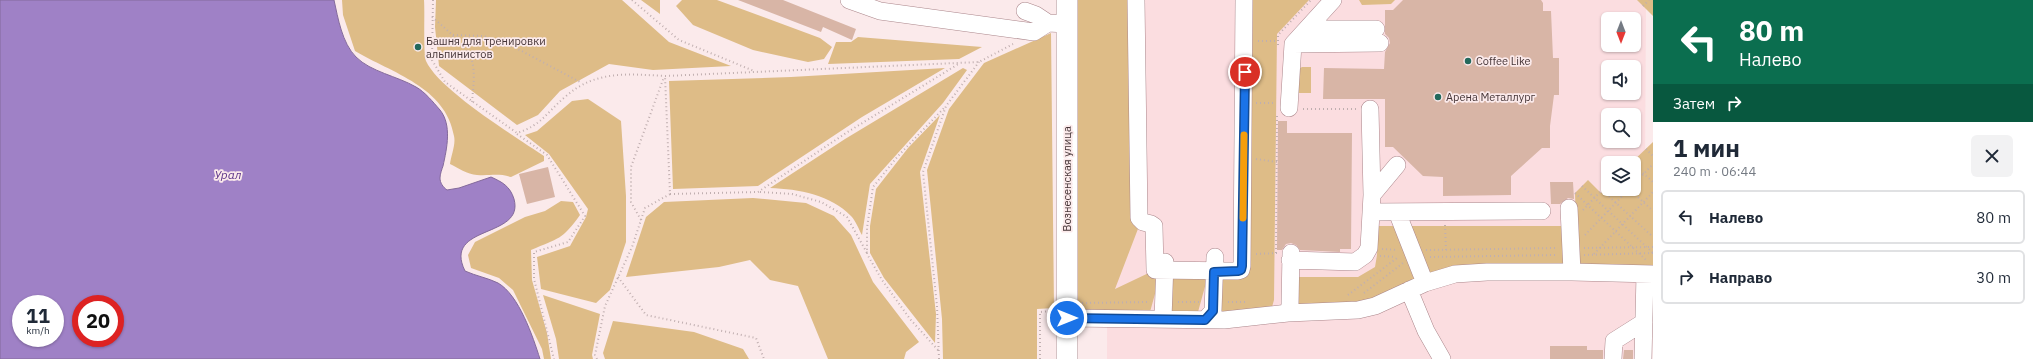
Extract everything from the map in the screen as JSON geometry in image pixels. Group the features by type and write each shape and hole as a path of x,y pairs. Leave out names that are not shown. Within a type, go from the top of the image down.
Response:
{"main road":[{"name":"Вознесенская улица","path":"1067,0 1058,24 1067,311 1067,359"}],"lane":[{"path":"849,0 1034,32 1058,24"},
{"path":"1136,0 1139,218 1143,222 1154,226 1154,269 1156,271 1165,264 1214,264 1241,270 1243,254 1243,158 1245,104 1244,0"},
{"path":"1283,44 1307,29 1333,0"},
{"path":"1025,11 1058,24"},
{"path":"1283,44 1378,36 1307,29"},
{"path":"1283,44 1289,108"},
{"path":"1288,313 1290,305 1283,257 1355,262 1367,252 1372,195 1370,109"},
{"path":"1372,195 1397,165"},
{"path":"1572,208 1572,258"},
{"path":"1371,212 1542,211"},
{"path":"1398,212 1425,283"},
{"path":"1067,311 1163,319 1224,320 1288,313 1358,310 1375,306 1425,283 1461,274 1572,258 1649,270 1644,322 1643,359"},
{"path":"1163,319 1165,264"},
{"path":"1205,320 1213,311 1214,264"},
{"path":"1409,290 1426,331 1442,359"},
{"path":"1613,359 1614,341 1644,322"}],"path":[{"path":"432,0 432,60 445,82 547,155 585,216 568,242 534,252 534,279 554,359"},
{"path":"632,0 679,40 755,72"},
{"path":"1283,44 1278,35 1311,0"},
{"path":"1643,6 1650,0"},
{"path":"432,17 453,35 471,58 474,78 472,102"},
{"path":"453,35 484,36 518,49 558,68 582,83"},
{"path":"1245,40 1283,44"},
{"path":"517,134 533,128 582,83 620,74 665,76 979,62 1013,44"},
{"path":"867,254 866,228 873,188 898,156 946,106 979,62"},
{"path":"758,192 846,133 961,63"},
{"path":"665,76 670,194"},
{"path":"641,220 631,202 631,166 665,76"},
{"path":"1243,254 1283,257 1277,162 1277,103 1245,104"},
{"path":"939,359 937,306 923,172 946,106"},
{"path":"1289,108 1370,109"},
{"path":"1646,149 1653,156"},
{"path":"1243,158 1277,162"},
{"path":"1641,177 1653,164"},
{"path":"1641,171 1653,182"},
{"path":"1582,186 1653,253"},
{"path":"1572,258 1602,218 1629,189 1653,211"},
{"path":"597,359 595,355 605,306 645,208 670,194 758,192 792,194 821,202 847,217 882,280 910,319 939,351"},
{"path":"1572,208 1588,205 1600,192"},
{"path":"1593,255 1653,192"},
{"path":"1609,196 1653,237"},
{"path":"1572,208 1588,205"},
{"path":"1588,205 1640,254 1649,270"},
{"path":"1445,212 1446,250"},
{"path":"1346,297 1397,258 1414,254 1446,250 1572,258 1600,248 1653,247"},
{"path":"1367,252 1572,258 1593,255 1653,253"},
{"path":"1367,252 1397,258"},
{"path":"618,277 646,315 756,338 764,359"},
{"path":"1067,311 1163,302 1252,302"}],"shaded area":[{"path":"342,0 424,0 425,57 434,73 462,99 479,112 544,156 544,161 511,177 502,175 473,174 463,171 450,164 454,146 454,136 449,119 440,105 429,93 415,83 355,51 343,15"},
{"path":"436,0 622,0 669,42 731,66 653,70 609,64 560,91 538,115 517,125 439,66 435,27"},
{"path":"641,0 660,0 660,14"},
{"path":"682,0 717,0 820,38 832,47 824,59 808,62 753,50 693,25 676,6"},
{"path":"1075,0 1136,0 1141,221 1115,289 1155,270 1161,272 1150,312 1076,315"},
{"path":"1108,0 1646,0 1644,359 1107,359"},
{"path":"1244,0 1309,0 1277,34 1274,300 1272,307 1217,315 1219,272 1241,270"},
{"path":"1359,0 1395,0 1391,4 1362,5"},
{"path":"1637,0 1653,0 1653,16"},
{"path":"1051,33 1054,308 1037,309 1037,359 943,359 942,319 927,170 949,109 984,63"},
{"path":"858,37 982,47 959,59 828,64 836,42 851,42"},
{"path":"1302,67 1311,67 1311,93 1298,93 1297,70"},
{"path":"945,68 862,117 758,186 673,189 669,81 791,77"},
{"path":"963,68 967,70 943,103 870,184 862,235 851,216 834,203 814,194 770,188 845,139"},
{"path":"588,99 621,121 626,196 626,242 610,290 596,303 541,289 537,257 570,246 586,217 588,209 549,154 525,135 537,131 572,101"},
{"path":"940,115 920,172 936,314 935,343 884,278 870,253 870,226 876,189 908,148"},
{"path":"1653,142 1653,273 1585,271 1577,259 1575,193 1588,180 1601,193 1601,196 1641,196 1641,156 1638,156"},
{"path":"753,198 806,203 834,216 851,235 873,282 919,342 906,352 904,359 828,359 798,286 770,280 750,260 719,267 626,277 646,217 664,202"},
{"path":"561,201 573,202 580,215 564,234 531,250 532,280 547,333 551,359 544,359 542,349 513,290 499,278 471,268 468,255 475,242 525,217 545,211"},
{"path":"1378,226 1564,226 1563,265 1462,279 1371,311 1298,313 1291,277 1358,277 1375,267"},
{"path":"1170,272 1209,272 1198,312 1170,317"},
{"path":"543,295 600,314 592,355 593,359 559,359 556,339"},
{"path":"613,321 694,332 743,349 749,359 605,359 603,353"}],"water":[{"name":"Урал","path":"0,0 334,0 344,38 347,45 356,57 369,66 409,83 419,89 426,94 444,116 448,137 440,178 444,188 447,190 459,188 491,177 502,183 510,191 514,199 514,212 508,221 473,238 464,246 461,256 465,271 498,283 506,289 519,307 524,317 540,359 0,359"}],"building":[{"path":"738,0 783,0 856,29 852,40 823,27 821,32"},
{"name":"Арена Металлург","path":"1403,0 1541,0 1543,3 1543,11 1551,11 1553,58 1559,58 1559,95 1554,95 1550,126 1550,148 1542,148 1511,176 1511,195 1443,196 1443,177 1423,176 1393,147 1385,147 1385,99 1323,99 1324,68 1384,69 1385,52 1390,43 1389,38 1385,34 1385,10 1393,10"},
{"path":"1278,121 1287,121 1287,133 1352,133 1351,249 1340,249 1340,252 1300,250 1296,245 1291,243 1286,244 1282,250 1277,250"},
{"path":"548,167 555,197 527,204 519,174"},
{"path":"1550,182 1573,182 1574,199 1568,198 1560,204 1551,204"},
{"path":"1550,346 1587,346 1587,350 1603,350 1603,359 1550,359"},
{"path":"1624,350 1633,350 1633,359 1623,359"}],"slow traffic":[{"path":"1243,218 1244,135"}],"place":[{"name":"Башня для тренировки альпинистов","path":"418,47"},
{"name":"Coffee Like","path":"1468,61"},
{"name":"Арена Металлург","path":"1438,97"}],"route":[{"path":"1067,318 1205,320 1213,311 1214,272 1238,271 1242,268 1245,72"}]}
